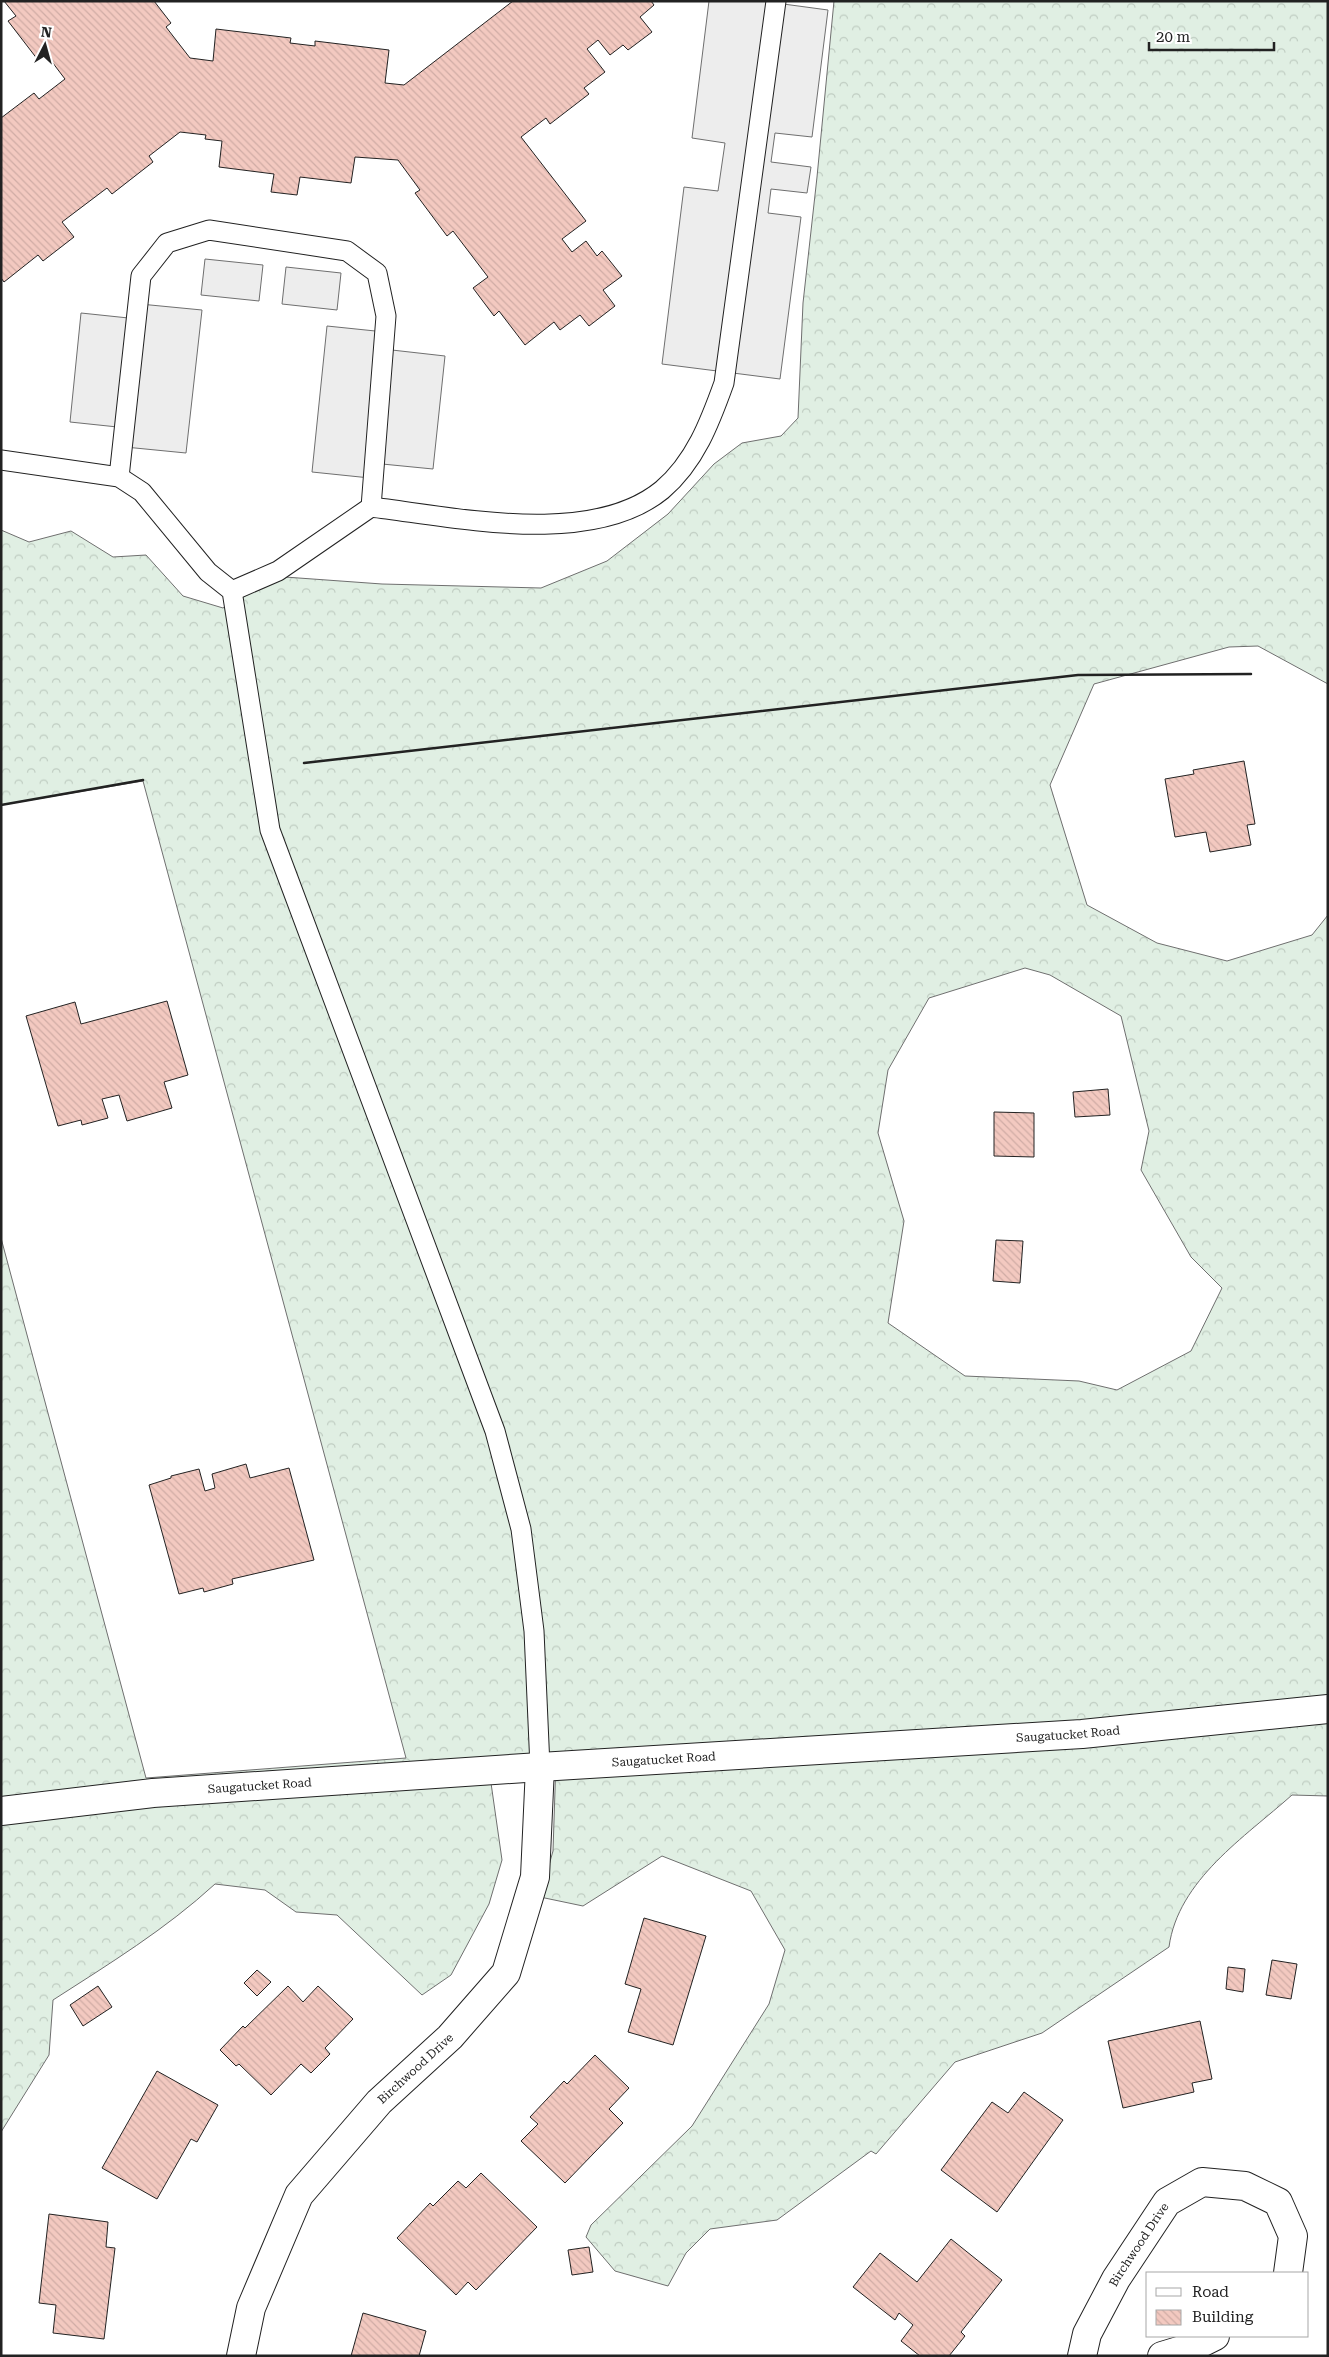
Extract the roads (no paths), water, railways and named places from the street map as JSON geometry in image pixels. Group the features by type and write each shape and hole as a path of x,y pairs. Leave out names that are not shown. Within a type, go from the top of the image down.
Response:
{"street":[{"name":"Saugatucket Road","path":"1,1812 153,1793 1082,1734 1328,1709"},
{"name":"Birchwood Drive","path":"241,2356 250,2308 299,2195 379,2102 450,2037 506,1973 534,1877 540,1767"},
{"name":"Birchwood Drive","path":"1082,2356 1087,2334 1116,2279 1143,2236 1167,2202 1202,2182 1245,2186 1278,2202 1293,2236 1288,2272"},
{"path":"1162,2356 1195,2346 1213,2337"}],"lane":[{"path":"232,591 278,571 371,507 523,525 575,523 631,510 662,489 684,465 705,434 724,383 776,1"},
{"path":"119,477 141,276 167,243 209,230 347,251 377,273 386,316 371,507"},
{"path":"1,460 119,477 142,492 208,572 232,591 270,830 495,1431 521,1529 534,1631 540,1767"}]}
